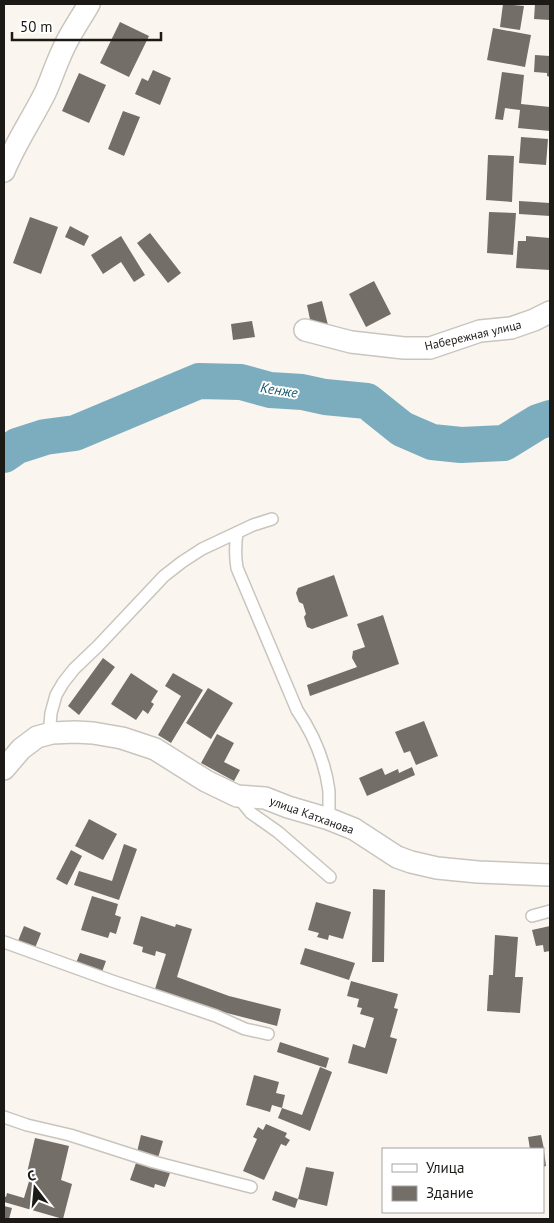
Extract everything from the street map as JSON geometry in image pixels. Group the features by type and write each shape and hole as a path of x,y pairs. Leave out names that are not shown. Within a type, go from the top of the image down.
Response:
{"street":[{"path":"4,171 51,80 66,42 90,4"},
{"name":"Набережная улица","path":"305,330 351,342 404,348 430,348 480,331 511,328 550,312"},
{"name":"улица Катханова","path":"4,769 21,749 37,737 52,733 93,733 122,738 155,749 206,780 237,796 265,798 329,819 354,829 397,857 411,862 436,868 478,872 550,875"}],"lane":[{"path":"52,733 50,724 51,713 56,695 63,683 74,669 164,576 182,562 219,540 272,519"},
{"path":"237,533 235,545 237,568 297,710 314,738 322,761 329,794 329,819"},
{"path":"237,796 251,813 278,832 330,877"},
{"path":"532,916 550,911"},
{"path":"4,942 216,1016 245,1029 268,1034"},
{"path":"4,1116 154,1162 251,1187"}],"building":[{"path":"503,4 524,6 520,30 500,27"},
{"path":"535,4 550,4 550,20 534,19"},
{"path":"120,22 149,36 129,77 100,63"},
{"path":"493,28 531,35 525,67 487,60"},
{"path":"535,55 550,56 550,77 547,76 547,73 534,72"},
{"path":"153,70 171,78 160,105 135,94 142,78 148,81"},
{"path":"502,72 524,75 521,104 550,107 550,131 518,128 520,110 505,108 503,120 495,119"},
{"path":"79,73 106,85 89,123 62,111"},
{"path":"123,111 140,117 124,156 108,149"},
{"path":"521,137 548,139 546,165 519,163"},
{"path":"488,155 514,156 512,202 486,200"},
{"path":"519,201 550,203 550,216 519,214"},
{"path":"489,212 516,213 513,255 487,253"},
{"path":"30,217 58,227 41,274 13,263"},
{"path":"70,226 89,236 84,246 65,237"},
{"path":"150,233 181,273 168,283 137,243"},
{"path":"121,236 145,275 134,282 121,262 103,274 91,255"},
{"path":"526,236 550,238 550,270 516,268 518,241 526,241"},
{"path":"374,281 391,314 366,327 349,294"},
{"path":"322,301 330,333 312,329 307,305"},
{"path":"252,321 255,337 233,340 231,324"},
{"path":"334,575 348,616 312,629 307,627 303,604 299,602 296,593 298,588"},
{"path":"383,615 399,664 310,696 307,685 357,667 352,658 353,651 365,647 357,624"},
{"path":"103,658 115,667 79,715 68,706"},
{"path":"131,673 158,691 151,702 154,704 148,714 143,710 136,720 111,704"},
{"path":"173,673 203,690 171,743 158,735 181,696 165,686"},
{"path":"208,688 233,703 211,739 186,723"},
{"path":"424,721 438,756 416,765 410,751 404,753 395,732"},
{"path":"217,734 234,743 224,762 240,770 234,781 201,763"},
{"path":"412,767 415,775 367,796 359,778 382,768 385,775 398,769 399,773"},
{"path":"89,819 117,834 103,860 75,846"},
{"path":"124,844 137,849 119,900 74,885 79,871 112,881"},
{"path":"71,850 82,856 67,885 56,879"},
{"path":"373,889 385,890 384,962 372,962"},
{"path":"92,896 118,904 115,915 121,917 116,934 110,932 108,938 81,930"},
{"path":"316,902 351,912 343,939 329,935 328,940 317,937 319,933 308,930"},
{"path":"141,916 175,927 176,924 192,929 177,977 229,996 281,1009 277,1026 223,1012 155,989 166,954 156,951 155,956 142,952 143,947 133,944"},
{"path":"24,926 41,933 35,948 18,941"},
{"path":"550,926 550,951 544,952 543,945 536,946 532,930"},
{"path":"495,935 518,937 515,977 523,977 520,1013 487,1011 489,975 493,975"},
{"path":"305,948 355,963 349,980 300,964"},
{"path":"80,953 106,961 102,972 76,963"},
{"path":"351,981 398,994 394,1008 398,1009 390,1037 397,1039 387,1074 348,1063 353,1044 365,1048 374,1018 360,1014 362,1008 357,1007 359,999 347,996"},
{"path":"280,1042 329,1058 326,1068 277,1052"},
{"path":"320,1067 332,1072 310,1131 278,1118 282,1108 302,1115"},
{"path":"254,1075 279,1082 276,1093 285,1095 282,1108 272,1105 270,1112 246,1105"},
{"path":"266,1124 287,1133 285,1137 290,1140 286,1146 281,1144 264,1180 243,1171 257,1139 253,1137 258,1127 263,1130"},
{"path":"141,1135 163,1141 158,1158 137,1152"},
{"path":"541,1135 544,1148 530,1148 528,1137"},
{"path":"35,1138 69,1146 61,1180 72,1184 63,1219 4,1202 4,1196 6,1197 7,1193 24,1198 30,1178 26,1177"},
{"path":"544,1151 546,1166 544,1167"},
{"path":"136,1163 170,1173 165,1187 155,1184 154,1188 130,1180"},
{"path":"306,1167 334,1172 327,1206 298,1199"},
{"path":"275,1191 298,1199 295,1208 272,1200"},
{"path":"4,1206 12,1208 9,1219 4,1219"}],"waterway":[{"name":"Кенже","path":"4,455 17,446 45,437 75,433 199,381 241,382 270,390 302,392 325,397 367,401 402,429 432,442 461,445 504,443 538,422 550,418"}]}
